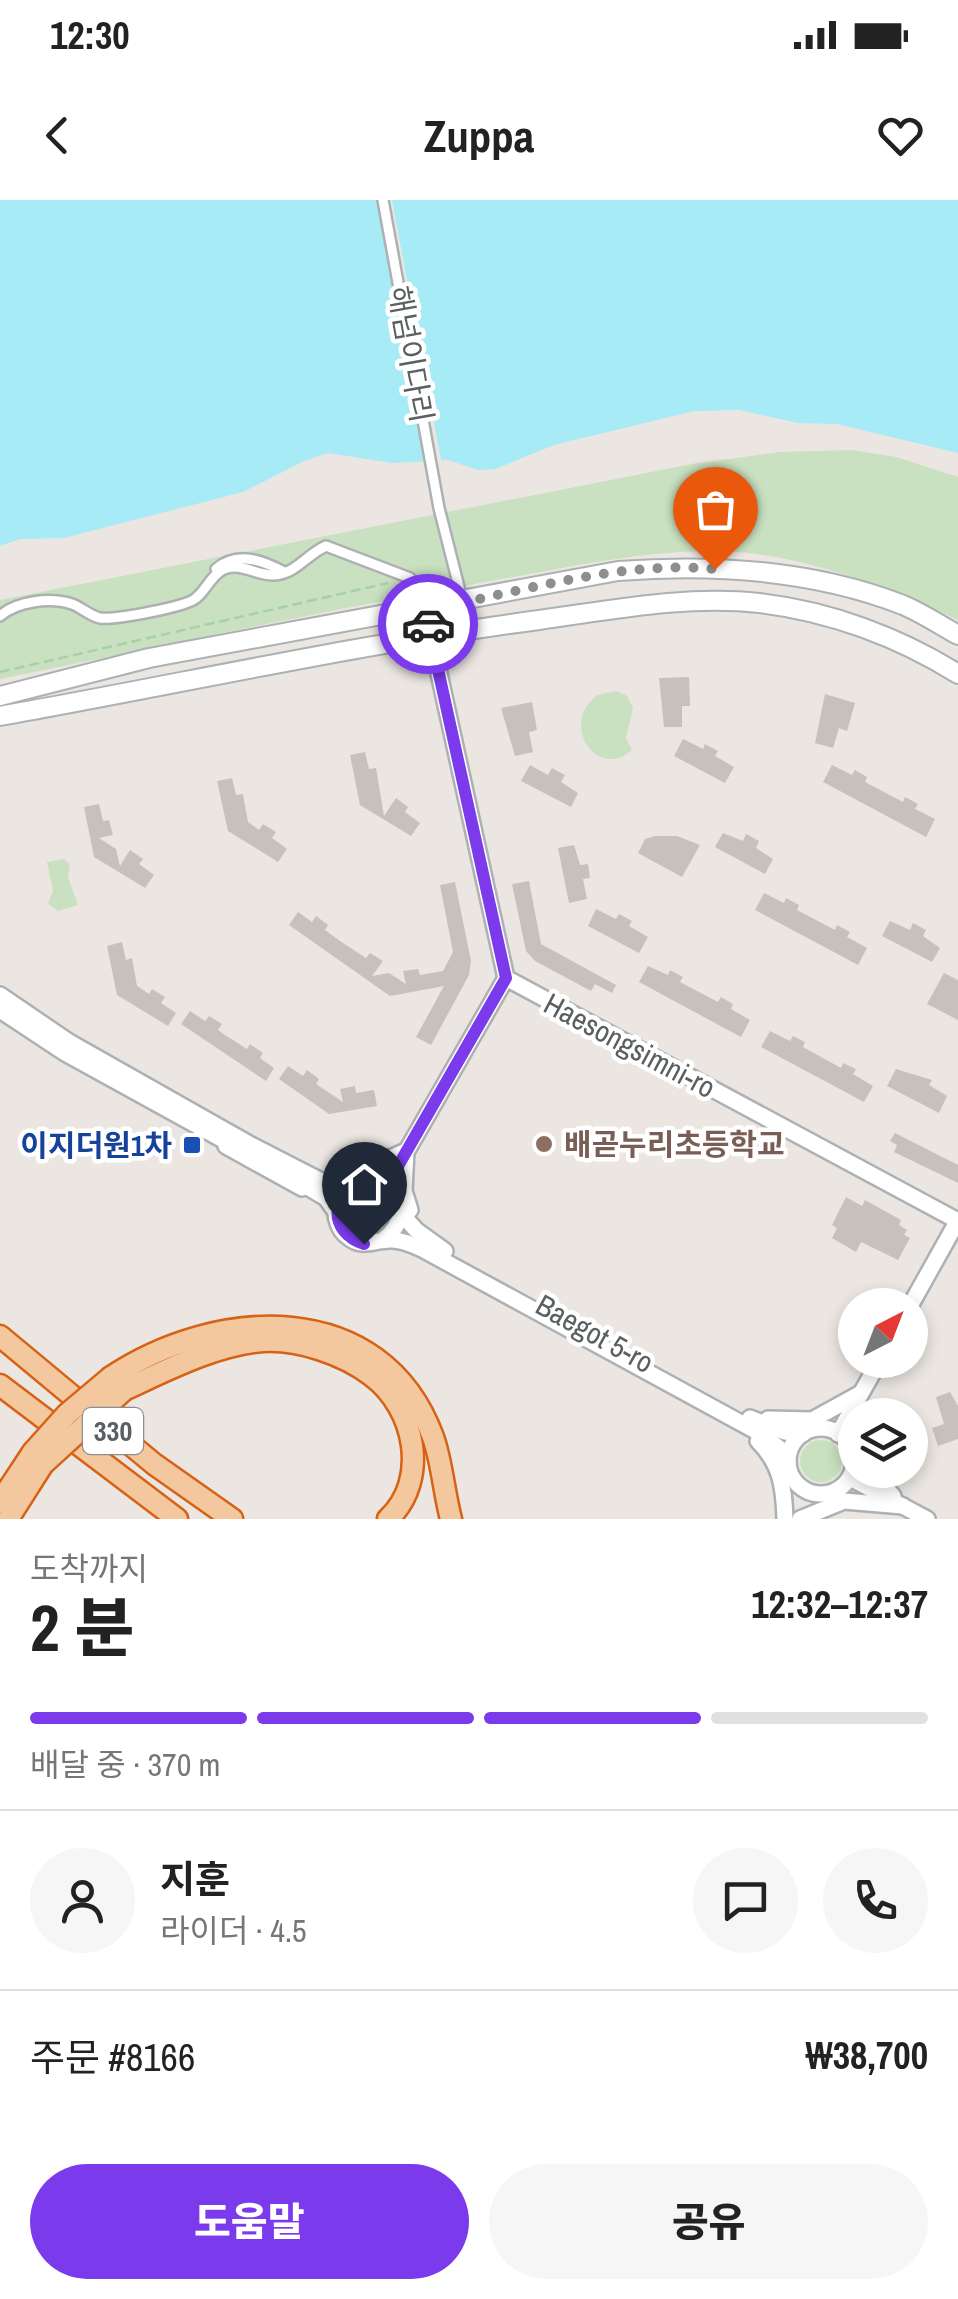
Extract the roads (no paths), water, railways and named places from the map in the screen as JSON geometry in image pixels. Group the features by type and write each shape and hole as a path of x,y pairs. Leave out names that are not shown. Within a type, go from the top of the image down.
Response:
{"highway":[{"path":"0,1502 38,1458 118,1383 134,1361 204,1332 270,1324 319,1330 366,1354 400,1380 433,1436 451,1519"},
{"name":"330","path":"0,1336 154,1464 232,1519"},
{"path":"118,1383 263,1341 316,1347 373,1376 404,1416 414,1448 413,1468 396,1512 388,1519"},
{"name":"330","path":"0,1386 177,1519"},
{"path":"8,1519 38,1458"},
{"path":"154,1464 246,1519"}],"main road":[{"path":"0,696 149,658 618,572 685,566 774,574 839,586 904,606 958,635"},
{"path":"0,716 431,634 676,602 760,603 850,622 926,654 958,674"}],"street":[{"name":"해넘이다리","path":"383,200 440,508 463,603"},
{"path":"0,616 11,606 52,600 72,604 100,618 182,606 196,598 226,561 245,558 285,573 326,546 410,578"},
{"path":"386,1187 506,978 424,610"},
{"name":"Haesongsimni-ro","path":"506,978 958,1222"},
{"name":"Baegot 5-ro","path":"0,995 316,1198 326,1209 334,1233 350,1250 404,1250 456,1262"},
{"name":"Baegot 5-ro","path":"0,1010 51,1045 306,1174 334,1186 365,1181 386,1187 394,1195 399,1211 416,1230 456,1262"},
{"path":"187,1115 322,1175 352,1176 406,1152"},
{"name":"Baegot 5-ro","path":"187,1115 319,1192 336,1212 340,1228 354,1241 410,1243 456,1262 739,1417 772,1441 804,1490"},
{"path":"406,1152 404,1191 413,1218 456,1262"},
{"path":"336,1212 339,1198 352,1185"},
{"path":"383,1240 396,1226 399,1211"},
{"path":"920,1288 958,1222"},
{"path":"858,1398 869,1378"},
{"path":"739,1417 780,1422 812,1420 861,1392"},
{"path":"860,1398 861,1392"},
{"path":"739,1417 778,1466 787,1519"},
{"name":"Baegot 5-ro","path":"739,1417 778,1430 803,1434 822,1428 838,1434"},
{"path":"788,1462 793,1444 803,1434"},
{"path":"787,1519 804,1490 824,1494 839,1488"},
{"path":"869,1488 927,1519"},
{"path":"887,1488 903,1506"},
{"path":"800,1519 844,1501 903,1506"}],"water":[{"path":"0,200 958,200 958,453 837,424 798,423 739,410 694,411 554,445 495,469 478,470 448,460 393,463 328,453 243,492 64,538 20,539 0,546"}],"place":[{"name":"배곧누리초등학교","path":"544,1144"},
{"name":"이지더원1차","path":"192,1145"}]}
